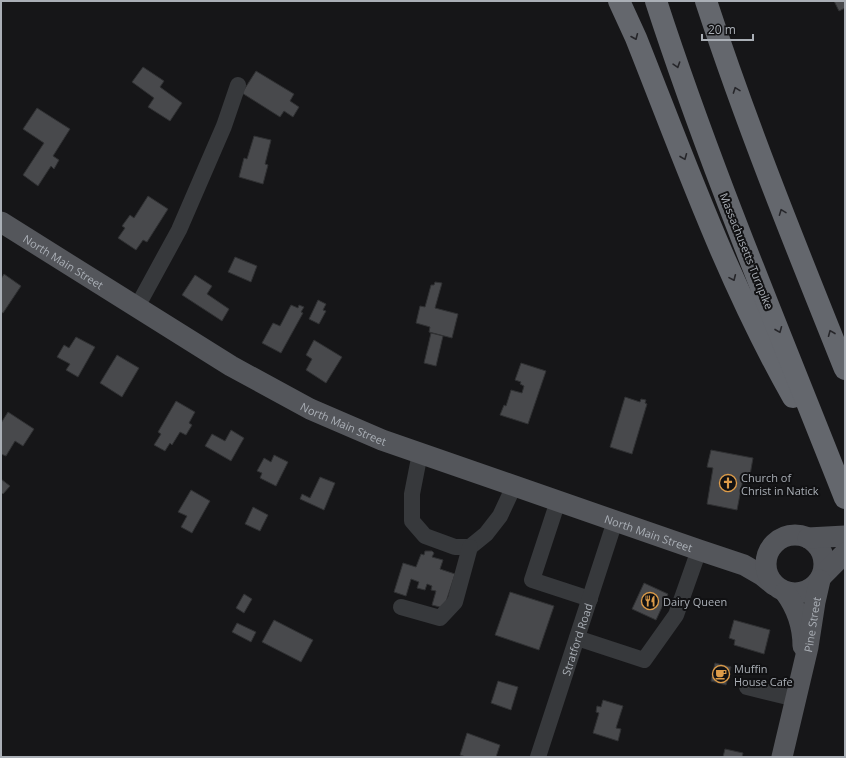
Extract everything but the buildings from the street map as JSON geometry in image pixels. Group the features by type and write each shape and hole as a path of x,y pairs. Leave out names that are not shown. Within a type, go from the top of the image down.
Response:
{"highway":[{"path":"619,1 636,38 728,266 753,321 776,366 834,469"},
{"name":"Massachusetts Turnpike","path":"656,1 680,73 715,169 845,498"},
{"path":"706,1 725,59 750,126 845,369"}],"main road":[{"name":"North Main Street","path":"1,222 231,366 310,409 382,440 744,565 779,588"},
{"path":"845,536 808,538 794,535 786,536 778,540 772,546 768,553 766,570 769,578 779,588 796,594 812,589 845,553"},
{"path":"808,538 817,544 822,551 825,567 821,578"},
{"name":"North Main Street","path":"718,556 729,556 750,552 770,545 778,540"},
{"name":"Pine Street","path":"782,757 803,668 821,578"},
{"name":"Pine Street","path":"779,588 795,608 802,630 803,668"}],"street":[{"path":"137,307 179,230 224,126 238,85"},
{"path":"420,453 412,494 412,521 425,536 454,547 470,548"},
{"path":"401,607 440,618 455,602 470,548 486,534 500,516 514,486"},
{"path":"558,501 532,580 590,598"},
{"name":"Stratford Road","path":"538,757 615,521"},
{"path":"577,638 644,660 676,615 698,550"},
{"path":"747,687 796,699"}],"place":[{"name":"Church of Christ in Natick","path":"728,483"},
{"name":"Dairy Queen","path":"650,601"},
{"name":"Muffin House Cafe","path":"721,674"}]}
